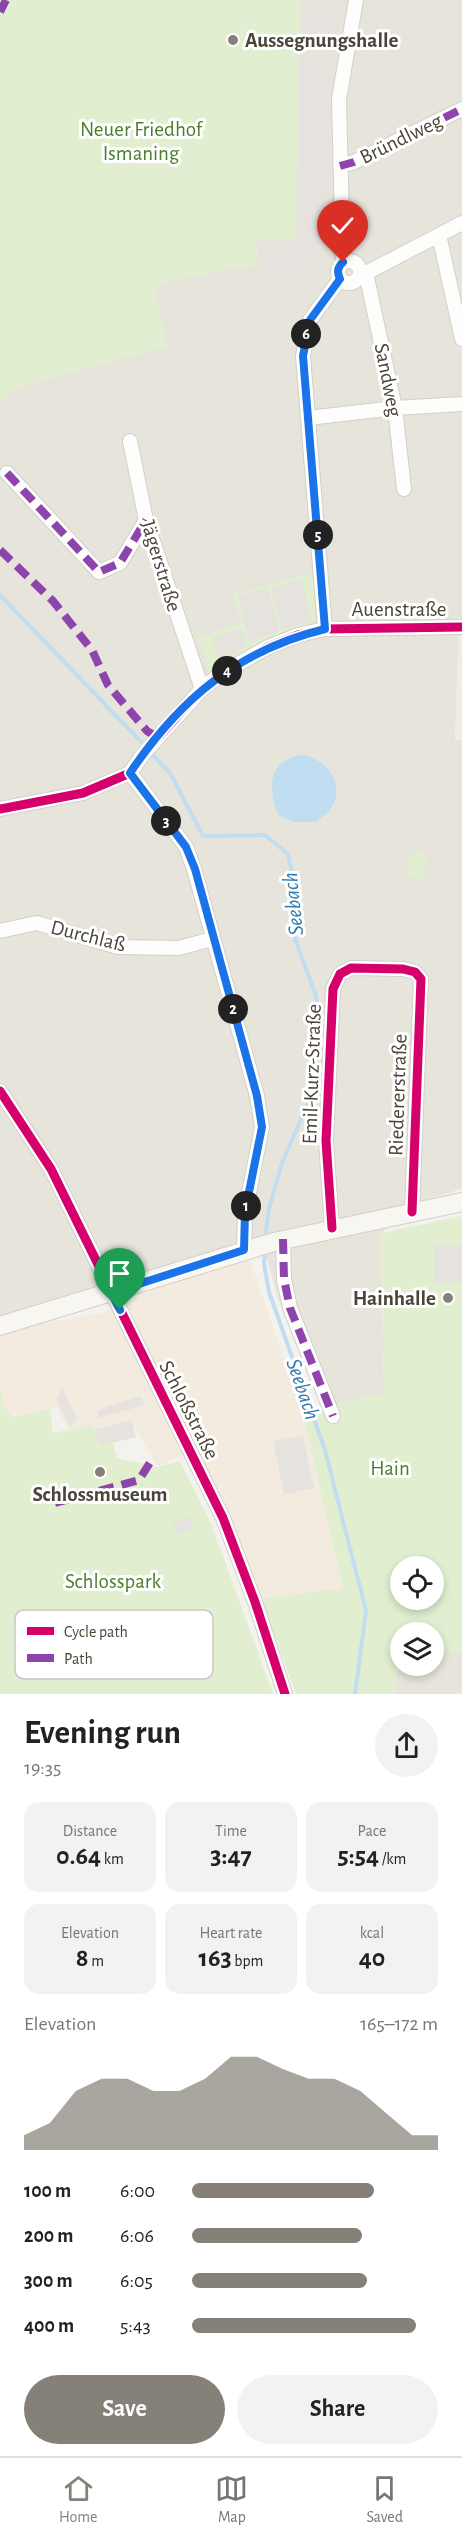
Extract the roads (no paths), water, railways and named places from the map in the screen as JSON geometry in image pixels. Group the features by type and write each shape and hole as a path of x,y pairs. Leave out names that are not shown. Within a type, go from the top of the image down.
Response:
{"main road":[{"path":"0,1326 279,1241 462,1202"}],"street":[{"path":"340,279 337,273 343,262 339,99 357,0"},
{"name":"Bründlweg","path":"340,166 354,162 462,109"},
{"path":"340,279 353,282 363,273 462,223"},
{"path":"439,235 462,339"},
{"path":"343,262 356,263 363,273"},
{"name":"Sandweg","path":"363,273 395,408 404,489"},
{"path":"325,629 303,356 310,320 340,279"},
{"path":"308,418 395,408 462,404"},
{"name":"Jägerstraße","path":"130,441 146,520 202,689"},
{"path":"6,474 99,572 120,563 146,520"},
{"name":"Auenstraße","path":"130,773 147,748 202,689 219,675 268,647 298,635 325,629 462,627"},
{"path":"0,809 83,793 130,773 186,847 195,869 212,939 257,1096 262,1127 245,1212 250,1249"},
{"name":"Durchlaß","path":"0,931 37,923 118,947 179,948 212,939"},
{"name":"Emil-Kurz-Straße","path":"332,1228 326,1141 333,989 340,974 358,967 403,969 415,972 421,979"},
{"name":"Riedererstraße","path":"412,1212 421,979"},
{"name":"Schloßstraße","path":"0,1091 51,1169 223,1518 255,1602 285,1694"},
{"path":"279,1241 290,1308 333,1416"}],"water":[{"path":"299,755 316,760 330,771 334,778 336,796 333,805 317,822 294,822 278,815 275,805 272,787 275,771 288,759"}],"waterway":[{"name":"Seebach","path":"0,595 145,746"},
{"name":"Seebach","path":"150,752 170,773 203,836 265,835 288,854 297,900 295,939 315,993 319,1011 316,1065 308,1103 282,1163 269,1209 265,1238"},
{"name":"Seebach","path":"265,1252 264,1264 269,1292 325,1450 366,1611 355,1694"}],"place":[{"name":"Aussegnungshalle","path":"233,40"},
{"name":"Hainhalle","path":"448,1298"},
{"name":"Schlossmuseum","path":"100,1472"}],"park label":[{"name":"Neuer Friedhof Ismaning","path":"141,141"},
{"name":"Hain","path":"390,1468"},
{"name":"Schlosspark","path":"113,1581"}]}
